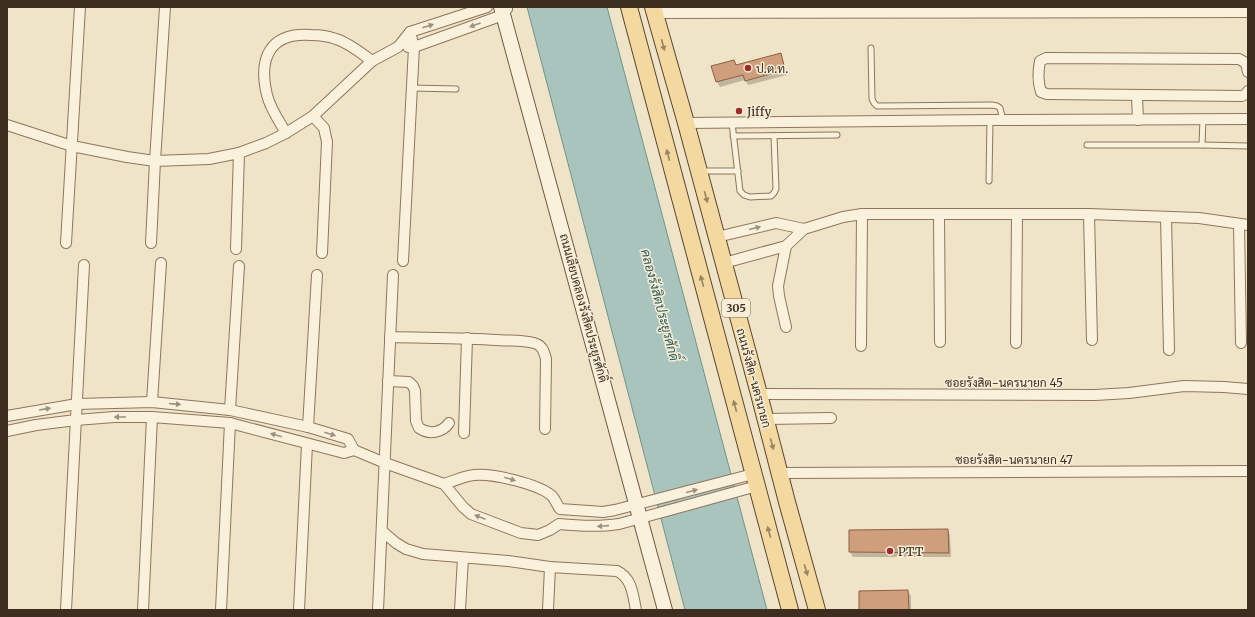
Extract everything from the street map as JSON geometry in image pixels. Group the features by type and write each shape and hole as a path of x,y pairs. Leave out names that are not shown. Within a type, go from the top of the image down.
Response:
{"main road":[{"name":"305","path":"629,7 749,482 790,610"},
{"name":"ถนนรังสิต-นครนายก","path":"654,10 717,237 817,610"}],"street":[{"path":"66,243 80,7"},
{"path":"151,243 165,7"},
{"path":"7,125 72,146 155,161 209,159 239,153 286,134 313,116 372,61 398,47 410,32 487,7"},
{"path":"398,47 414,47 504,10"},
{"name":"ถนนเลียบคลองรังสิตประยูรศักดิ์","path":"504,10 665,610"},
{"path":"654,10 1066,10 1248,12"},
{"path":"403,261 414,47 410,32"},
{"path":"286,134 267,96 264,81 265,61 270,49 278,41 286,37 301,34 336,39 372,61"},
{"path":"1248,72 1246,63 1239,59 1046,58 1040,61 1038,67 1039,87 1041,92 1047,94 1242,96 1246,94 1248,90"},
{"path":"1137,96 1138,120"},
{"path":"313,116 324,128 327,142 322,253"},
{"path":"686,123 1248,119"},
{"path":"236,249 239,153"},
{"path":"861,346 862,214"},
{"path":"724,263 786,246 804,229 843,217 862,214 1090,214 1199,218 1244,225 1241,343"},
{"path":"939,214 940,342"},
{"path":"1016,343 1017,214"},
{"path":"1090,214 1092,340"},
{"path":"1166,217 1169,350"},
{"path":"717,237 776,222 804,229"},
{"path":"786,246 778,286 786,328"},
{"path":"152,402 161,263"},
{"path":"66,610 84,265"},
{"path":"230,410 239,266"},
{"path":"308,427 317,275"},
{"path":"378,610 393,275"},
{"path":"390,337 467,338 534,343 542,347 546,359 544,429"},
{"path":"464,433 467,338"},
{"path":"388,382 409,382 413,386 415,391 416,421 418,428 429,433 439,432 446,428 449,423"},
{"name":"ซอยรังสิต-นครนายก 45","path":"759,394 1095,395 1129,393 1184,386 1248,389"},
{"path":"7,416 77,404 152,402 230,410 308,427 348,439 354,450 385,463 444,484 463,507 471,514 521,533 538,535 550,530 558,524 603,527 619,524 654,501 749,482"},
{"path":"7,431 36,425 114,416 152,416 230,423 344,453 354,450"},
{"path":"143,610 152,416"},
{"path":"766,419 831,418"},
{"path":"222,610 230,423"},
{"path":"299,610 307,444"},
{"name":"ซอยรังสิต-นครนายก 47","path":"780,473 1248,471"},
{"path":"444,484 474,475 485,475 500,476 543,489 553,497 560,509 558,524"},
{"path":"560,509 603,512 615,510 659,513 749,482"},
{"path":"382,531 406,549 423,554 508,561 550,567 617,571 623,574 630,584 636,610"},
{"path":"460,610 462,558"},
{"path":"548,610 550,567"}],"lane":[{"path":"871,48 872,99 874,104 878,106 992,105 1000,108 1003,120"},
{"path":"412,88 456,89"},
{"path":"1202,145 1203,119"},
{"path":"990,120 990,181"},
{"path":"732,123 740,191 744,195 750,197 770,196 776,189 774,136"},
{"path":"733,136 837,135"},
{"path":"1087,145 1248,146"},
{"path":"699,172 738,171"}],"water":[{"name":"คลองรังสิตประยูรศักดิ์","path":"527,7 607,7 767,610 685,610"}],"building":[{"name":"ป.ต.ท.","path":"781,53 785,70 745,81 743,75 716,82 711,66 734,60 736,65"},
{"path":"948,529 949,553 849,552 849,530"},
{"path":"908,590 909,610 859,610 859,591"}],"place":[{"name":"ป.ต.ท.","path":"748,68"},
{"name":"Jiffy","path":"739,111"},
{"name":"PTT","path":"890,551"}]}
